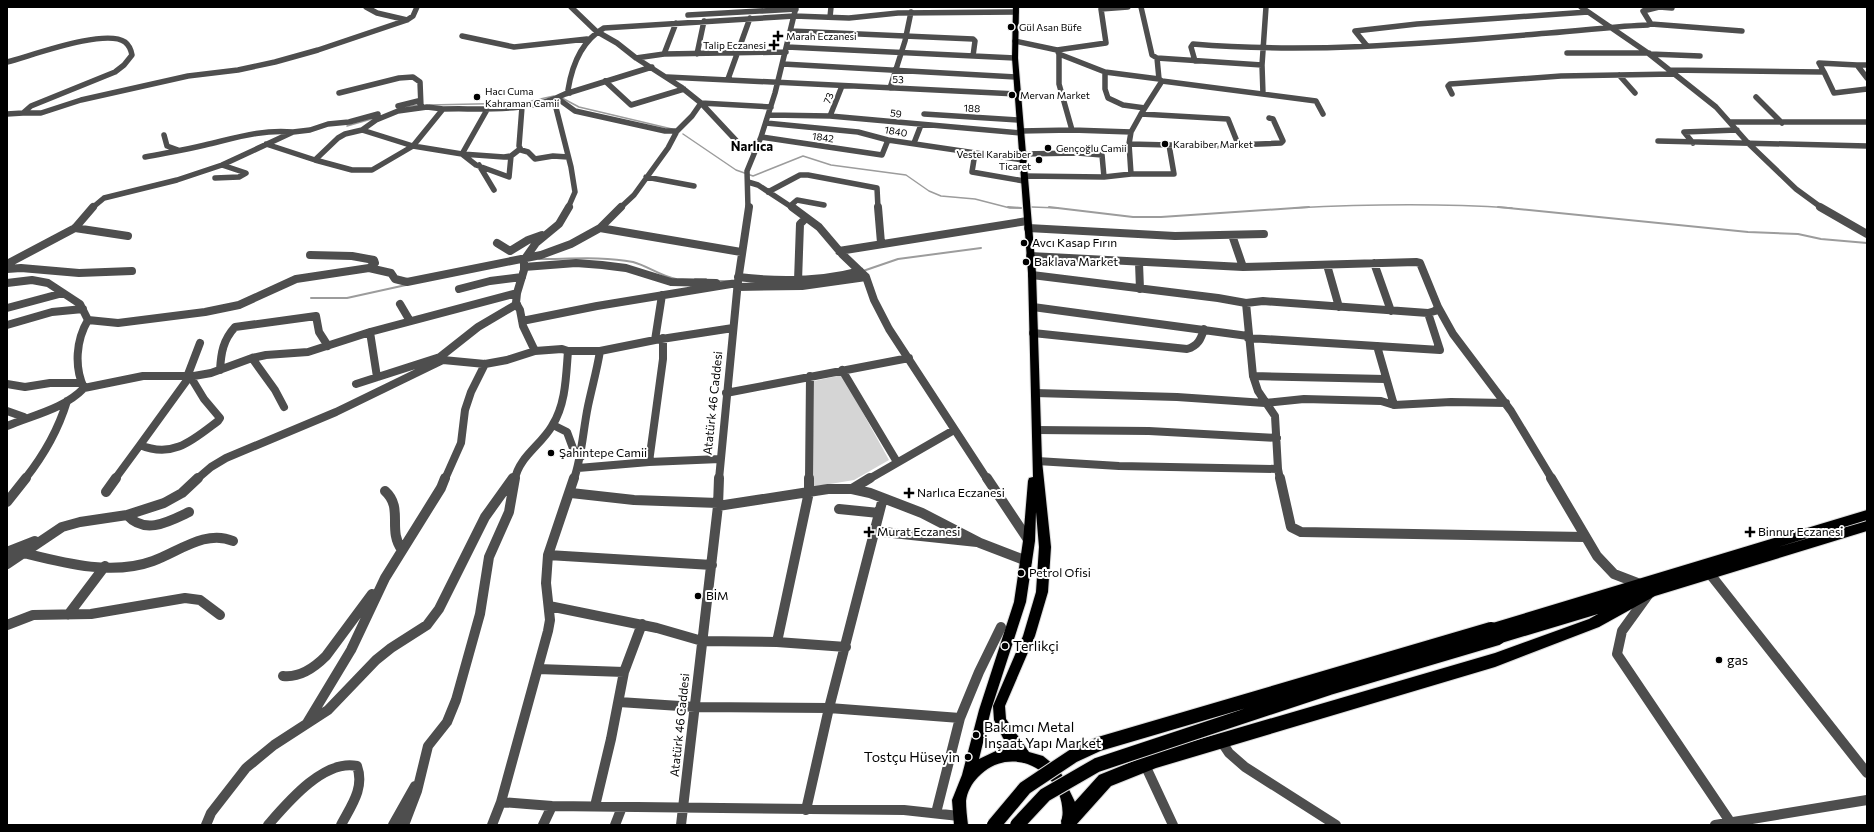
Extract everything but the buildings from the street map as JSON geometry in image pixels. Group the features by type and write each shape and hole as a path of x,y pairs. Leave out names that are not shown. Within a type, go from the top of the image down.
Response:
{"highway":[{"path":"994,825 1025,788 1073,756 1099,744 1494,633 1645,588 1867,515"},
{"path":"1069,823 1105,780 1145,765 1495,660 1594,623 1645,588 1710,574 1867,526"},
{"path":"1017,825 1045,795 1097,765 1494,633"}],"main road":[{"path":"1016,9 1015,58 1017,94 1032,275 1036,461 1045,547 1042,592 1029,636 999,706 1000,720 1008,734 1024,755"},
{"path":"960,820 958,801 962,787 968,775 985,710 1020,602 1027,561 1036,443"},
{"path":"968,775 979,764 993,757 1009,754 1024,755 1040,762 1049,769 1064,787 1069,803 1069,823"}],"street":[{"path":"366,7 377,13 407,20"},
{"path":"7,114 41,113 81,100 188,76 238,70 275,62 350,40 407,20 413,16 417,7"},
{"path":"571,7 596,31 617,43 636,58 684,89 701,103 744,150 756,151"},
{"path":"830,17 832,7"},
{"path":"876,15 877,7"},
{"path":"1058,52 1106,43 1101,9 1128,7"},
{"path":"1140,7 1152,55 1158,58 1262,65"},
{"path":"1263,94 1262,65 1266,7"},
{"path":"1581,7 1649,54 1716,107 1748,143 1796,189 1819,207 1867,234"},
{"path":"1651,24 1643,11 1659,7 1672,8"},
{"path":"688,15 796,8"},
{"name":"Atatürk 46 Caddesi","path":"681,825 712,565 736,282 749,204 748,176 769,115 796,8"},
{"path":"570,93 568,90 570,74 587,39 596,31 604,28 622,25 794,16 849,18 918,10 1016,9"},
{"path":"890,88 907,36 911,12"},
{"path":"1367,46 1355,31 1411,24 1588,12"},
{"path":"728,80 739,53 750,18"},
{"path":"697,54 704,21"},
{"path":"664,54 676,23"},
{"path":"1195,61 1191,47 1193,44 1264,49 1367,46 1548,33 1609,26 1651,24 1742,32"},
{"path":"791,31 973,39 975,41 973,56"},
{"path":"462,36 514,47 587,39"},
{"path":"7,62 78,42 95,39 112,37 124,40 130,46 132,55 124,65 115,72 31,106 23,113"},
{"path":"1015,41 1058,52 1105,72 1316,101 1323,114"},
{"path":"636,58 664,54 739,53 786,50 901,52 1015,58"},
{"path":"1058,52 1057,75 1060,93 1072,130"},
{"path":"1567,53 1700,56"},
{"path":"1132,174 1129,144 1131,132 1160,80 1158,58"},
{"path":"1867,65 1819,63 1834,92 1867,89"},
{"path":"783,64 1016,77"},
{"path":"1857,65 1867,78"},
{"path":"315,160 338,138 345,134 362,130 376,120 398,111 421,106 443,109 522,106 558,98 652,67"},
{"path":"1105,72 1105,94 1118,103 1144,108"},
{"path":"1452,94 1448,86 1450,84 1562,76 1672,72 1824,72"},
{"path":"1618,75 1635,93"},
{"name":"53","path":"666,77 1017,94"},
{"path":"339,93 399,78 413,78 420,82 421,106"},
{"path":"606,81 631,105 684,89"},
{"name":"73","path":"830,116 842,86"},
{"path":"1756,97 1782,123"},
{"path":"558,98 575,110 665,131 676,131"},
{"path":"535,351 523,326 520,310 516,304 516,293 522,277 524,264 536,243 546,233 559,224 565,216 574,192 558,98"},
{"path":"7,264 76,228 92,208 104,198 178,180 222,165 294,132 370,117 392,108 418,101 421,106"},
{"path":"701,103 770,108"},
{"path":"524,264 583,239 600,228 634,195 668,148 676,131 692,116 701,103"},
{"path":"520,149 522,106"},
{"path":"462,154 488,108"},
{"path":"266,144 315,160 369,171 413,146 443,109"},
{"name":"188","path":"924,114 1019,120"},
{"path":"1141,114 1228,119 1238,144"},
{"name":"59","path":"769,115 830,116 921,125 1020,132 1072,130 1131,132"},
{"path":"1129,144 1210,146 1281,143 1283,141 1274,119 1269,118"},
{"path":"1730,122 1867,122"},
{"name":"1840","path":"766,124 858,132 888,140 975,153 1022,157 1078,153 1102,155 1104,177"},
{"path":"914,143 921,125"},
{"path":"145,157 181,151 264,131 281,130 294,132"},
{"path":"362,130 413,146 462,154 504,157 511,156 520,149"},
{"path":"1694,143 1684,132 1737,130"},
{"path":"164,135 167,146 181,151"},
{"name":"1842","path":"761,137 882,155 888,140"},
{"path":"1658,141 1867,146"},
{"path":"975,153 972,172 1024,178 1174,174 1169,145"},
{"path":"520,149 528,152 535,159 553,156 568,157"},
{"path":"462,154 469,161 509,177 511,156"},
{"path":"216,178 239,177 246,173 222,165"},
{"path":"479,165 494,190"},
{"path":"768,192 800,175 808,175 877,188 878,222 881,243"},
{"path":"748,176 758,185 820,227 839,251 866,277 874,300 890,329 954,430 1029,541"},
{"path":"646,177 694,186"},
{"path":"790,206 797,200 824,205"},
{"path":"798,281 800,224 806,218"},
{"path":"839,251 881,243 1028,224 1174,236 1264,234"},
{"path":"76,228 128,236"},
{"path":"600,228 741,252"},
{"path":"497,243 510,251 528,240 546,233"},
{"path":"1232,235 1243,267"},
{"path":"310,255 352,256 374,260 375,263 369,268"},
{"path":"1030,256 1083,258 1139,263 1243,267 1410,261 1420,263 1438,307 1454,334 1506,404 1597,556 1614,574 1645,588 1622,631 1617,654 1731,822"},
{"path":"1139,263 1140,289"},
{"path":"1374,263 1390,311"},
{"path":"88,320 118,323 232,308 282,284 296,279 369,268 391,273 395,279 407,282 524,264 602,265 626,268 671,282 824,280 860,271"},
{"path":"1327,265 1339,307"},
{"path":"7,269 21,268 108,273 132,272"},
{"path":"1032,275 1218,298 1246,303 1263,301 1428,313 1435,311 1438,307"},
{"path":"460,289 490,281 522,277"},
{"path":"522,321 597,306 736,282 771,288 814,286 866,277"},
{"path":"7,283 32,280 48,283 80,304 88,320"},
{"path":"7,308 63,293"},
{"path":"7,384 25,387 50,383 82,386 143,376 189,376 211,373 252,358 266,355 308,352 370,332 516,293"},
{"path":"649,462 663,359 659,339 662,295"},
{"path":"1246,303 1248,337 1253,376 1258,391 1275,416 1278,469 1291,527 1301,532 1585,537"},
{"path":"400,304 410,321"},
{"path":"7,564 62,527 80,522 127,516 154,508 173,499 211,467 226,458 336,412 441,359 478,327 516,304"},
{"path":"1033,307 1131,318 1248,337 1440,350 1428,313"},
{"path":"7,324 52,312 83,309"},
{"path":"220,370 221,347 226,336 235,327 316,316 319,332 328,346"},
{"path":"7,426 24,417 67,400 81,392 82,386 79,340 83,327 88,320"},
{"path":"356,384 441,359 457,363 479,362 485,364 507,360 535,351 562,349 568,351 600,351 659,339 733,328"},
{"path":"1033,333 1187,349 1193,348 1198,344 1204,329"},
{"path":"370,332 377,377"},
{"path":"106,492 189,376 200,343"},
{"path":"1377,346 1385,379 1394,405"},
{"path":"206,825 215,808 246,768 270,749 328,710 383,653 431,620 439,609 485,517 516,475 528,454 553,425 559,412 564,393 568,351"},
{"path":"492,825 501,802 548,631 549,606 546,583 548,555 571,493 581,457 588,405 596,376 600,351"},
{"path":"252,358 275,390 284,407"},
{"path":"726,393 909,358"},
{"path":"283,676 297,676 322,661 385,578 441,488 457,454 461,443 465,410 471,392 485,364"},
{"path":"842,370 897,462"},
{"path":"140,446 155,452 180,448 218,421 220,418 204,399 189,376"},
{"path":"777,642 809,492 810,376"},
{"path":"1253,376 1385,379"},
{"path":"1035,393 1266,403 1304,399 1381,402 1394,405 1451,402 1506,404"},
{"path":"7,502 49,448 65,410 67,400"},
{"path":"7,411 24,417"},
{"path":"553,425 567,432 574,450 581,457"},
{"path":"852,489 954,430"},
{"path":"1036,430 1126,430 1277,438"},
{"path":"578,468 649,462 720,459"},
{"path":"1036,461 1119,466 1278,469"},
{"path":"404,825 417,791 428,746 446,722 456,700 480,614 489,557 509,512 516,475"},
{"path":"571,493 652,501 718,505 841,488 852,489 883,498 939,521 980,543 1027,561"},
{"path":"385,490 395,501 395,538 402,550"},
{"path":"806,810 829,708 846,647 883,498"},
{"path":"839,509 879,513"},
{"path":"127,516 136,524 155,526 189,512"},
{"path":"874,531 980,543"},
{"path":"7,552 47,536"},
{"path":"24,553 72,563 105,566 133,566 152,561 182,546 219,536 228,537 233,541"},
{"path":"548,555 712,565"},
{"path":"68,615 105,566"},
{"path":"1710,574 1867,773"},
{"path":"306,726 351,650 385,578"},
{"path":"7,625 33,615 99,613 185,598 200,600 220,615"},
{"path":"549,606 642,624 702,641 777,642 846,647"},
{"path":"595,806 619,702 624,672 642,624"},
{"path":"936,814 960,718 979,672 1001,627"},
{"path":"538,669 624,672"},
{"path":"619,702 695,707 829,708 960,718"},
{"path":"1221,741 1229,753 1245,767 1336,825"},
{"path":"268,825 317,778 333,767 348,762 357,766 360,776 356,796 341,825"},
{"path":"1145,765 1174,825"},
{"path":"393,825 422,773"},
{"path":"1716,825 1867,800"},
{"path":"501,802 552,806 904,810 936,814 960,820"},
{"path":"543,825 552,806"},
{"path":"615,825 622,807"}],"shaded area":[{"path":"842,375 889,460 854,480 812,487 814,381"}],"waterway":[{"path":"429,105 522,103 554,96"},
{"path":"562,98 579,107 672,129"},
{"path":"403,107 419,105"},
{"path":"347,126 375,118"},
{"path":"683,134 736,170 753,176 803,156 831,165 906,175 929,191 941,196 975,199 1010,208 1021,208 1008,207"},
{"path":"1294,208 1403,205 1457,205 1503,208"},
{"path":"1032,207 1057,208"},
{"path":"1049,207 1057,208"},
{"path":"1294,208 1309,207"},
{"path":"1498,207 1503,208"},
{"path":"1057,208 1133,217 1161,217 1294,208"},
{"path":"1503,208 1512,208"},
{"path":"1503,208 1748,232 1798,234 1821,239 1867,243"},
{"path":"863,271 898,259 981,248"},
{"path":"539,259 598,258 622,260 633,262 665,276 676,279"},
{"path":"695,279 706,279"},
{"path":"717,281 730,281"},
{"path":"311,298 347,298 406,285"}],"place":[{"name":"Gül Asan Büfe","path":"1011,27"},
{"name":"Marah Eczanesi","path":"778,36"},
{"name":"Talip Eczanesi","path":"774,45"},
{"name":"Mervan Market","path":"1012,95"},
{"name":"Hacı Cuma Kahraman Camii","path":"477,97"},
{"name":"Karabiber Market","path":"1165,144"},
{"name":"Gençoğlu Camii","path":"1048,148"},
{"name":"Vestel Karabiber Ticaret","path":"1039,160"},
{"name":"Avcı Kasap Fırın","path":"1024,243"},
{"name":"Baklava Market","path":"1026,262"},
{"name":"Şahintepe Camii","path":"551,453"},
{"name":"Narlıca Eczanesi","path":"909,493"},
{"name":"Murat Eczanesi","path":"869,532"},
{"name":"Binnur Eczanesi","path":"1750,532"},
{"name":"Petrol Ofisi","path":"1021,573"},
{"name":"BİM","path":"698,596"},
{"name":"Terlikçi","path":"1005,646"},
{"name":"gas","path":"1719,660"},
{"name":"Bakımcı Metal İnşaat Yapı Market","path":"976,735"},
{"name":"Tostçu Hüseyin","path":"968,757"}],"district":[{"name":"Narlıca","path":"752,146"}]}
